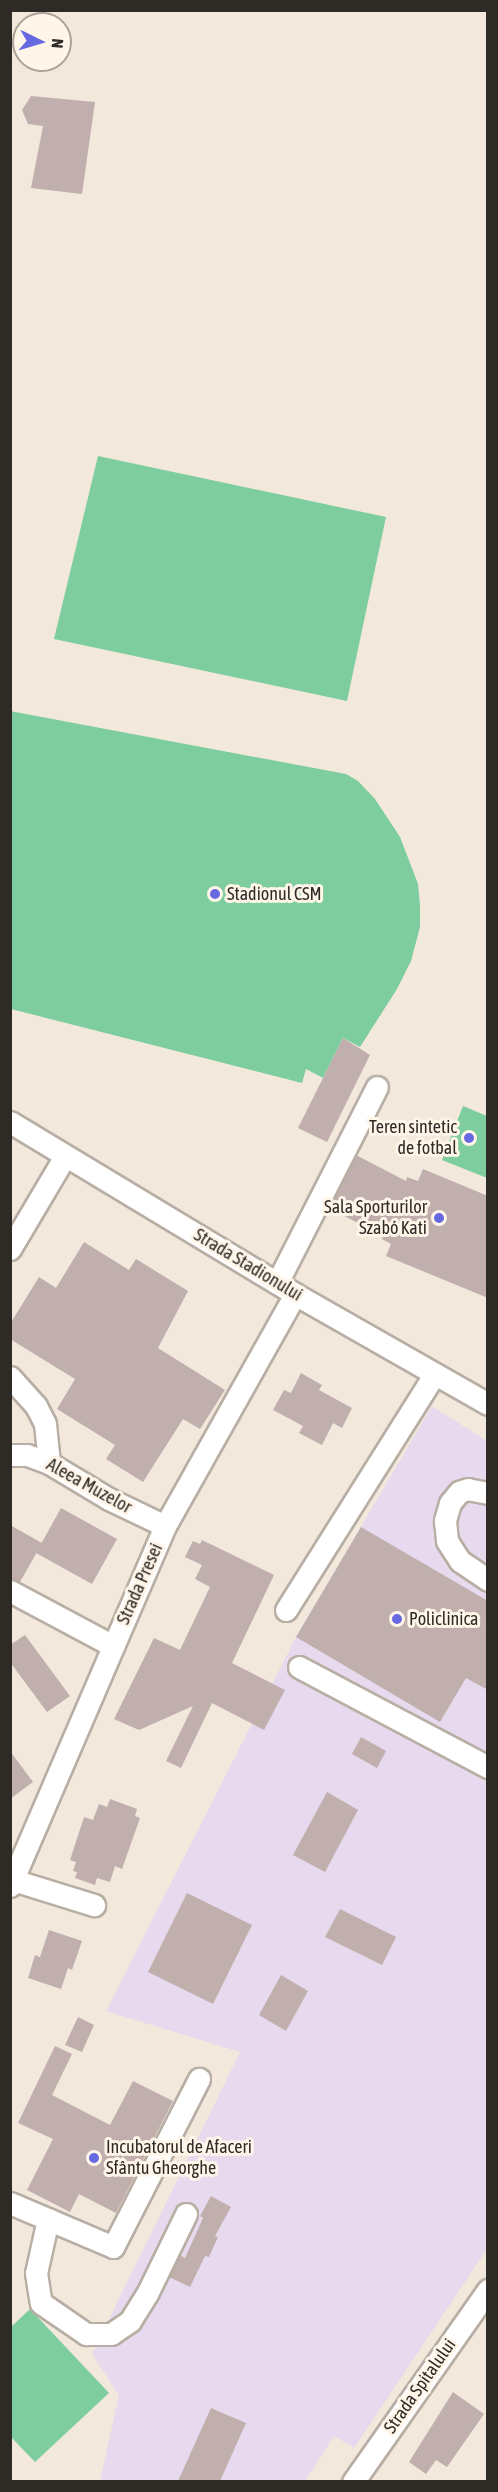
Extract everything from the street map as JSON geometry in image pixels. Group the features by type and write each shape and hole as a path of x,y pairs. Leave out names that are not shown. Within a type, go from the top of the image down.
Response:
{"street":[{"path":"277,1283 377,1087"},
{"name":"Strada Stadionului","path":"10,1122 295,1294 488,1404"},
{"path":"10,1249 65,1156"},
{"name":"Strada Presei","path":"12,1883 165,1526 295,1294"},
{"path":"286,1610 434,1375"},
{"path":"10,1377 36,1406 45,1424 49,1463"},
{"name":"Aleea Muzelor","path":"10,1455 27,1455 49,1463 109,1499 165,1526"},
{"path":"488,1493 468,1489 459,1492 450,1503 445,1521 447,1541 460,1561 488,1580"},
{"path":"10,1591 112,1646"},
{"path":"299,1667 488,1767"},
{"path":"12,1883 94,1905"},
{"path":"10,2204 113,2247 199,2079"},
{"path":"48,2219 36,2273 41,2302 86,2334 111,2334 130,2321 147,2294 186,2214"},
{"name":"Strada Spitalului","path":"353,2481 488,2290"}],"shaded area":[{"path":"432,1406 487,1441 487,2249 354,2448 334,2436 305,2481 100,2481 119,2395 92,2354 240,2052 106,2011 296,1637"}],"green space":[{"path":"98,456 386,517 347,701 54,639"},
{"name":"Stadionul CSM","path":"10,711 346,774 358,781 375,799 400,837 418,884 420,905 420,927 411,961 397,989 360,1047 343,1038 323,1078 306,1069 302,1083 11,1009"},
{"name":"Teren sintetic de fotbal","path":"463,1106 487,1116 487,1178 442,1160"},
{"path":"30,2309 109,2393 35,2462 10,2436 11,2327"}],"building":[{"path":"31,96 95,102 82,194 31,188 43,126 28,124 22,110"},
{"path":"343,1038 370,1055 327,1142 298,1128"},
{"name":"Sala Sporturilor Szabó Kati","path":"356,1155 406,1181 407,1177 418,1181 423,1169 488,1196 488,1298 386,1256 391,1244 382,1239 383,1236 329,1208"},
{"path":"84,1242 129,1270 136,1259 188,1291 158,1348 225,1390 200,1429 183,1419 143,1482 106,1459 115,1445 57,1409 75,1379 10,1339 10,1324 39,1277 56,1288"},
{"path":"301,1373 322,1385 319,1390 352,1408 342,1428 333,1423 322,1445 299,1433 303,1426 273,1410 284,1390 291,1393"},
{"path":"61,1508 117,1539 92,1584 36,1553"},
{"path":"10,1525 42,1543 20,1582 10,1578"},
{"name":"Policlinica","path":"361,1527 488,1601 488,1690 466,1678 440,1722 296,1637"},
{"path":"202,1540 274,1575 232,1663 285,1690 264,1730 212,1703 181,1768 166,1761 193,1706 139,1730 114,1719 154,1638 180,1650 210,1587 195,1579 202,1565 185,1557 193,1541 200,1544"},
{"path":"25,1635 70,1696 47,1712 10,1662 10,1645"},
{"path":"361,1737 386,1751 377,1768 352,1754"},
{"path":"10,1751 33,1782 10,1799"},
{"path":"327,1792 358,1810 325,1872 293,1855"},
{"path":"110,1799 137,1809 135,1816 140,1818 122,1869 115,1866 110,1882 97,1878 95,1885 75,1878 77,1872 73,1871 76,1862 70,1860 84,1817 93,1820 99,1804 107,1807"},
{"path":"187,1893 252,1925 213,2004 148,1972"},
{"path":"340,1909 396,1937 382,1965 325,1937"},
{"path":"49,1930 82,1941 72,1970 68,1968 61,1989 28,1978 35,1955 40,1957"},
{"path":"281,1975 308,1991 286,2031 259,2015"},
{"path":"78,2017 94,2025 82,2052 65,2045"},
{"name":"Incubatorul de Afaceri Sfântu Gheorghe","path":"55,2046 72,2054 52,2095 110,2125 133,2081 173,2101 116,2213 79,2194 70,2212 27,2190 53,2139 18,2123"},
{"path":"211,2196 231,2207 215,2236 218,2237 209,2257 205,2256 190,2287 169,2277 180,2255 185,2258 203,2218 200,2216"},
{"path":"453,2392 484,2414 447,2467 436,2460 426,2474 409,2462"},
{"path":"211,2408 246,2423 220,2481 178,2481"}],"place":[{"name":"Stadionul CSM","path":"215,894"},
{"name":"Teren sintetic de fotbal","path":"469,1138"},
{"name":"Sala Sporturilor Szabó Kati","path":"439,1218"},
{"name":"Policlinica","path":"397,1619"},
{"name":"Incubatorul de Afaceri Sfântu Gheorghe","path":"94,2158"}]}
